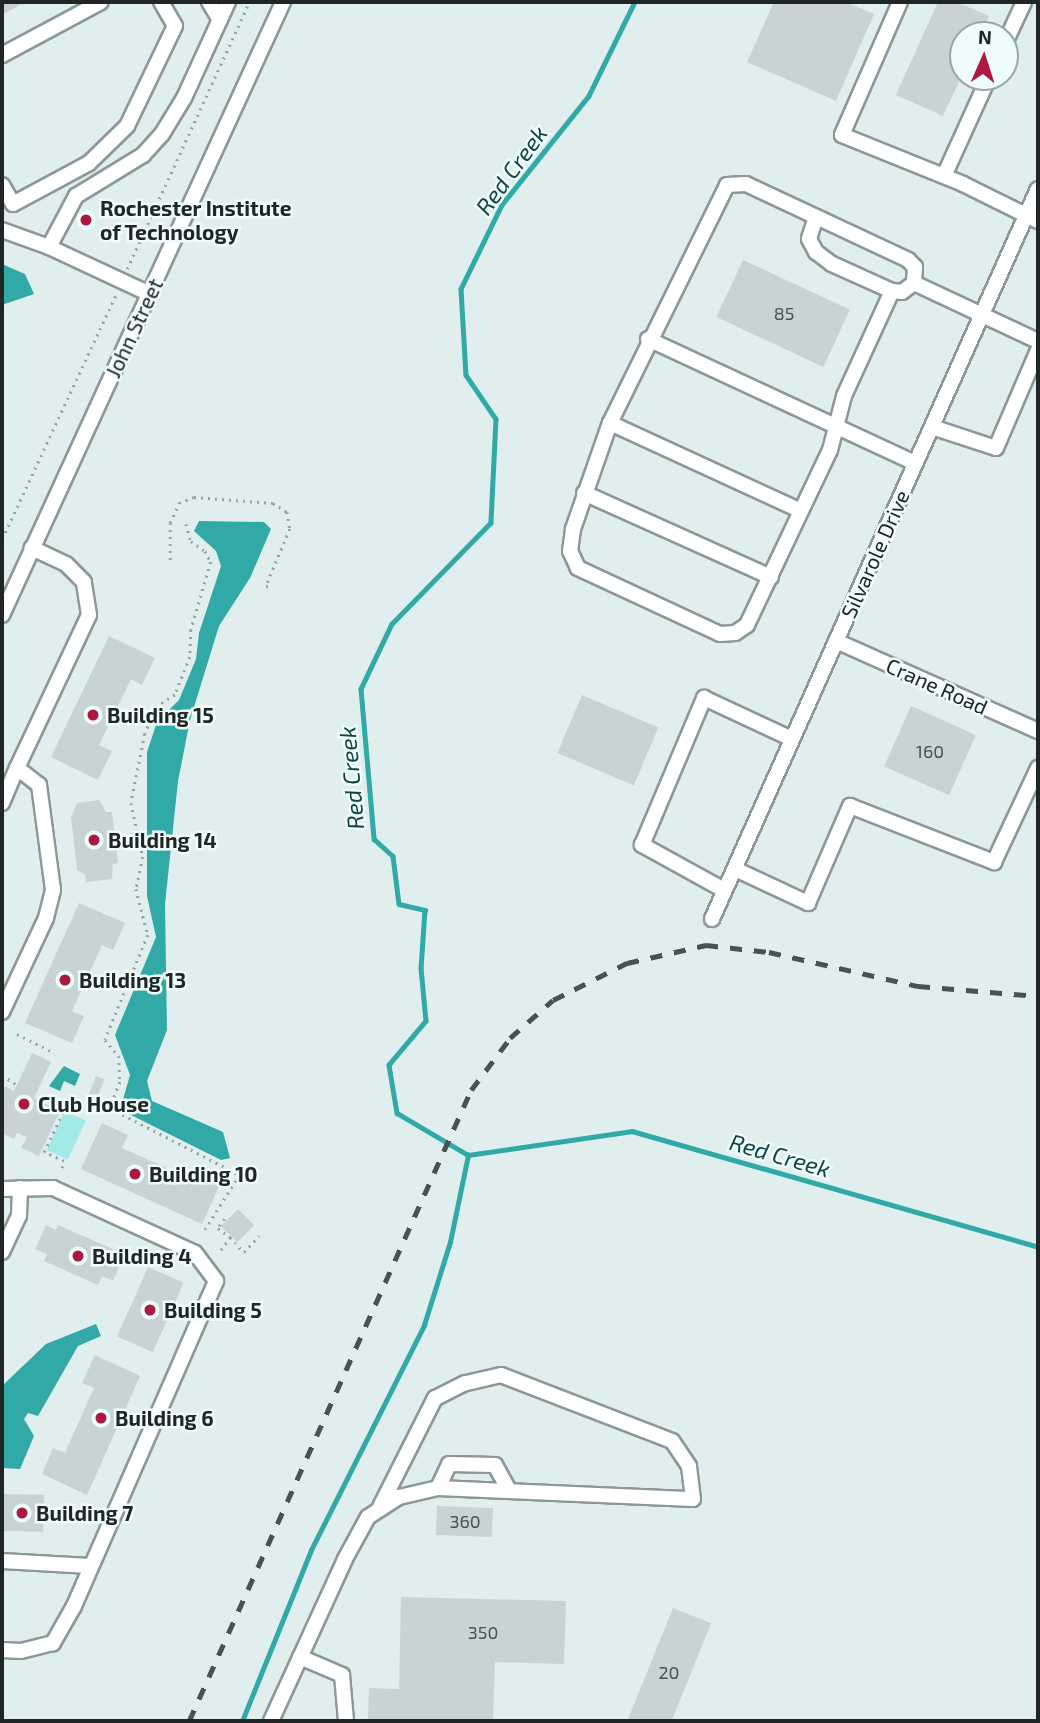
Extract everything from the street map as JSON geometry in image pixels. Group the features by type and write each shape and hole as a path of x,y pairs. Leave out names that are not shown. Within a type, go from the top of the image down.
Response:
{"street":[{"path":"2,55 101,2"},
{"path":"2,185 13,204 89,163 127,126 175,26 161,2"},
{"path":"209,2 219,20"},
{"path":"49,247 76,196 143,155 162,134 184,98 228,2"},
{"name":"John Street","path":"2,615 283,2"},
{"path":"900,2 842,135 944,176 1033,217"},
{"path":"1015,21 1024,2"},
{"path":"1030,2 1038,6"},
{"path":"944,176 983,91"},
{"path":"816,217 809,239 816,252 832,264 892,291 902,292 914,283 915,267 908,260 746,184 727,185 648,339 610,423 584,493 570,551 578,568 720,634 735,633 747,625 802,511 838,426 844,396 892,291"},
{"name":"Silvarole Drive","path":"712,919 982,314 1033,217 1038,189"},
{"path":"2,230 49,247 150,294"},
{"path":"914,283 1038,341"},
{"path":"648,339 915,463"},
{"path":"932,427 996,448 1038,350"},
{"path":"610,423 802,511"},
{"path":"584,493 771,577"},
{"path":"2,803 89,615 84,582 66,564 32,548"},
{"name":"Crane Road","path":"836,640 1038,731"},
{"path":"724,890 642,845 704,698 792,739"},
{"path":"2,1012 7,986 46,918 53,890 39,785 17,768"},
{"path":"735,869 808,903 850,806 994,862 1038,768"},
{"path":"2,1252 19,1216 20,1188"},
{"path":"2,1189 53,1188 195,1253 216,1281 90,1566 53,1643 21,1651 2,1650"},
{"path":"271,1721 345,1559 368,1517 380,1507 412,1492 439,1488 693,1499 689,1466 671,1441 502,1375 465,1383 435,1398 380,1507"},
{"path":"439,1488 449,1464 495,1465 509,1490"},
{"path":"2,1561 90,1566"},
{"path":"300,1657 342,1675 345,1721"}],"path":[{"path":"127,270 249,2"},
{"path":"2,540 117,291"},
{"path":"170,560 170,523 179,503 194,497 273,503 287,512 290,530 266,586 273,588"},
{"path":"186,524 191,541 205,551 211,562 191,630 190,657 175,695 156,707 145,734 131,803 143,857 136,888 148,935 105,1040 118,1056 120,1082 110,1108 240,1175 202,1233"},
{"path":"17,1034 55,1053"},
{"path":"2,1074 17,1085"},
{"path":"62,1112 44,1152 64,1161 62,1168"},
{"path":"225,1219 218,1228 244,1252 259,1236"},
{"path":"221,1250 230,1237"}],"shaded area":[{"path":"2,264 25,274 34,294 2,305"},
{"path":"199,521 264,522 271,529 250,578 219,626 190,720 178,781 165,904 167,1030 147,1081 152,1101 223,1132 230,1158 221,1160 131,1115 122,1103 130,1075 115,1035 156,937 147,896 147,752 157,722 179,700 196,659 199,633 221,566 216,551 194,531"},
{"path":"64,1066 80,1074 75,1086 64,1081 60,1091 49,1086"},
{"path":"65,1111 86,1121 68,1160 47,1150"},
{"path":"96,1324 101,1336 78,1346 38,1416 28,1413 24,1419 34,1436 20,1469 2,1468 2,1386 46,1344"}],"building":[{"path":"2,2 25,2 2,15"},
{"path":"774,2 846,2 874,14 836,101 747,62"},
{"path":"938,2 957,2 989,16 987,21 949,21 949,91 955,91 943,116 896,95"},
{"path":"743,260 850,310 823,367 716,317"},
{"name":"Building 15","path":"109,636 155,658 142,685 131,679 99,745 112,751 98,780 51,757"},
{"path":"582,695 658,727 634,785 557,753"},
{"path":"911,706 976,735 949,795 884,766"},
{"name":"Building 14","path":"99,800 106,812 112,812 118,863 113,864 112,879 86,882 85,875 77,870 71,817 77,803"},
{"name":"Building 13","path":"79,903 125,923 113,950 102,945 72,1011 84,1016 72,1043 25,1023"},
{"name":"Club House","path":"32,1053 51,1062 34,1098 60,1111 39,1156 21,1148 27,1137 17,1133 14,1139 2,1133 2,1093 5,1086 14,1091"},
{"path":"96,1076 104,1079 97,1098 89,1095"},
{"name":"Building 10","path":"102,1123 128,1135 122,1148 189,1178 194,1167 222,1180 202,1224 81,1169"},
{"path":"238,1209 254,1225 237,1242 221,1226"},
{"name":"Building 4","path":"46,1225 56,1230 58,1225 113,1249 109,1257 121,1262 113,1281 102,1276 98,1285 44,1261 47,1254 35,1249"},
{"name":"Building 5","path":"148,1267 184,1283 153,1352 117,1336"},
{"name":"Building 6","path":"95,1355 140,1376 87,1495 42,1474 53,1448 65,1453 94,1388 82,1383"},
{"name":"Building 7","path":"2,1494 44,1495 43,1532 2,1531"},
{"path":"437,1506 493,1508 492,1537 436,1535"},
{"path":"401,1597 566,1601 564,1664 495,1662 493,1721 368,1721 369,1688 399,1689"},
{"path":"673,1608 711,1623 672,1721 627,1721"}],"waterway":[{"name":"Red Creek","path":"635,2 589,96 502,205 461,289 466,375 496,419 491,523 392,624 361,689 374,839 393,856 399,904 425,910 421,968 426,1021 389,1065 397,1113 468,1155 632,1131 1038,1247"},
{"path":"242,1721 311,1550 424,1325 450,1242 468,1155"}],"railway":[{"path":"189,1721 471,1090 510,1038 553,1000 627,963 706,945 769,952 918,986 1038,996"}],"place":[{"name":"Rochester Institute of Technology","path":"86,220"},
{"name":"Building 15","path":"93,715"},
{"name":"Building 14","path":"94,840"},
{"name":"Building 13","path":"65,980"},
{"name":"Club House","path":"24,1104"},
{"name":"Building 10","path":"135,1174"},
{"name":"Building 4","path":"78,1256"},
{"name":"Building 5","path":"150,1310"},
{"name":"Building 6","path":"101,1418"},
{"name":"Building 7","path":"22,1513"}]}
